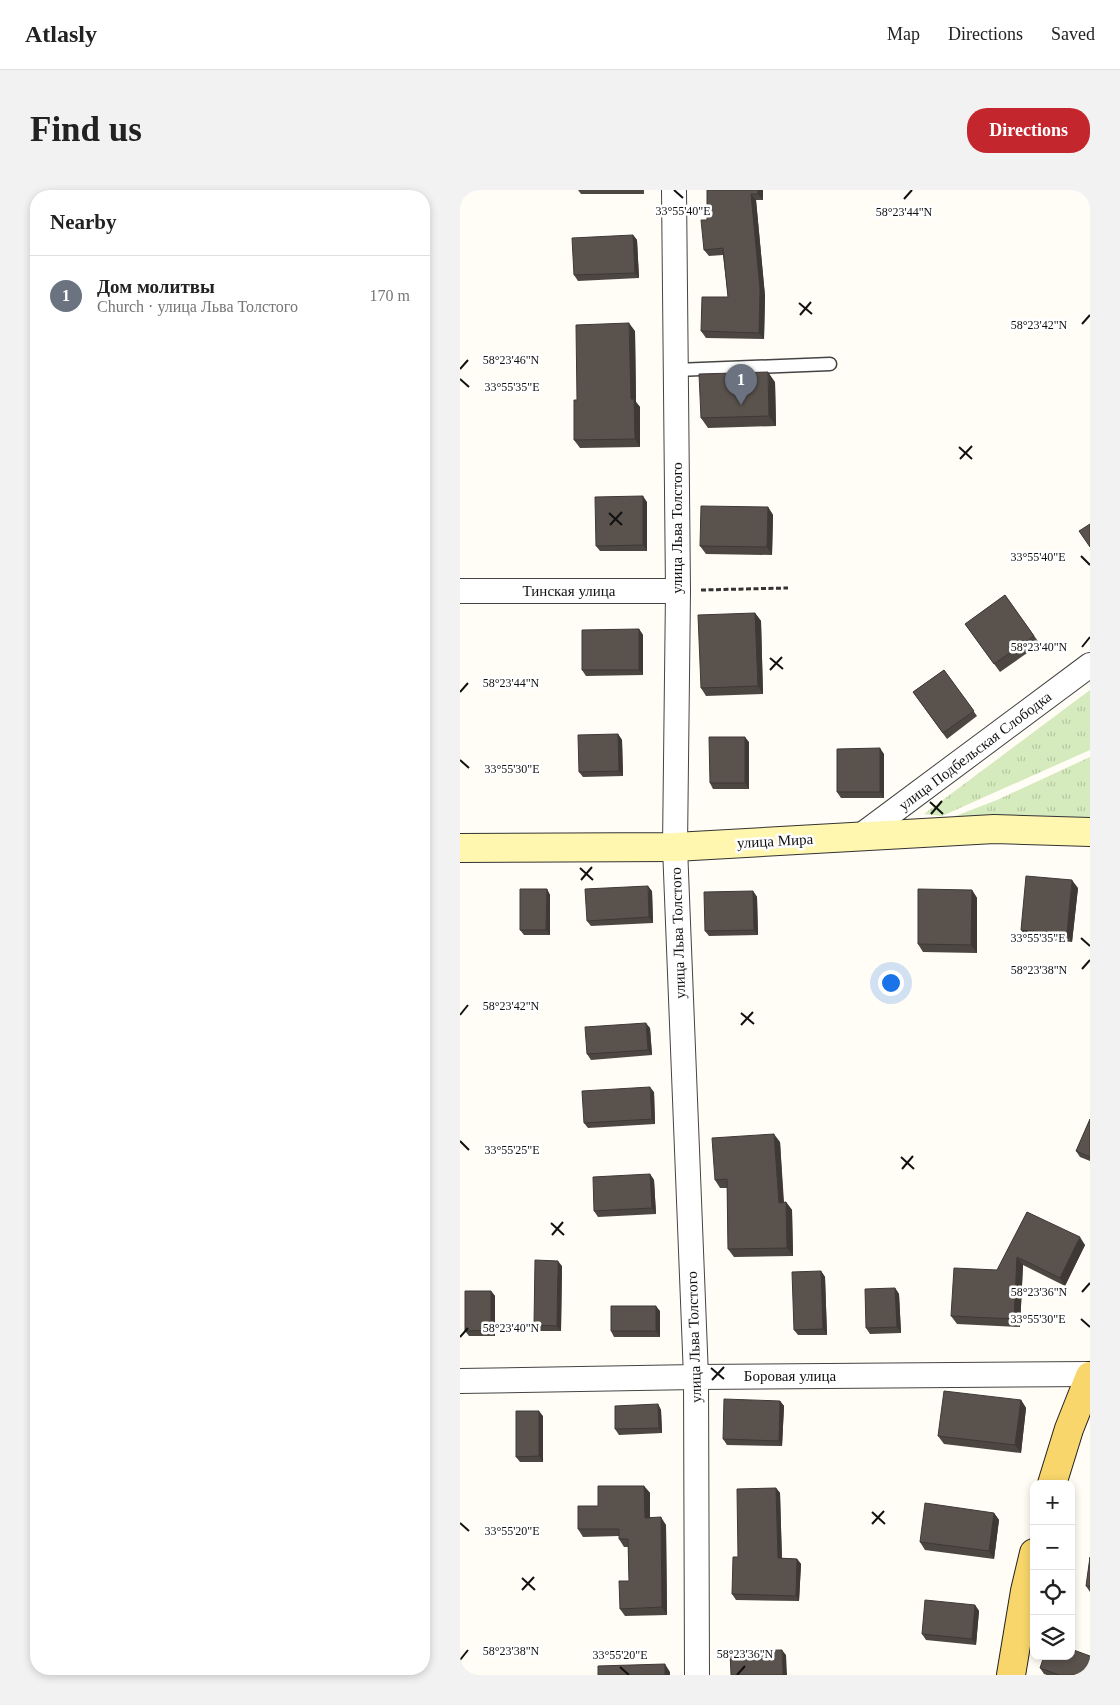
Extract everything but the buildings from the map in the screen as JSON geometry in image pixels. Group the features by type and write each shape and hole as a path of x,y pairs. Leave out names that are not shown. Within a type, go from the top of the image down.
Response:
{"main road":[{"name":"улица Мира","path":"460,848 675,847 994,829 1090,832"},
{"path":"1053,1480 1069,1429 1090,1375"},
{"path":"1012,1675 1024,1591 1030,1568"}],"street":[{"name":"улица Льва Толстого","path":"674,190 678,590 675,847 696,1376 698,1675"},
{"name":"Тинская улица","path":"460,591 678,590"},
{"name":"улица Подбельская Слободка","path":"859,837 1090,665"},
{"name":"Боровая улица","path":"460,1380 696,1376 1090,1375"}],"lane":[{"path":"676,370 830,364"}],"path":[{"path":"678,590 788,588"}],"green space":[{"path":"1090,690 1090,750 942,816 924,814"},
{"path":"1090,757 1090,820 945,820 997,800"}],"place":[{"name":"Дом молитвы","path":"741,405"}]}
